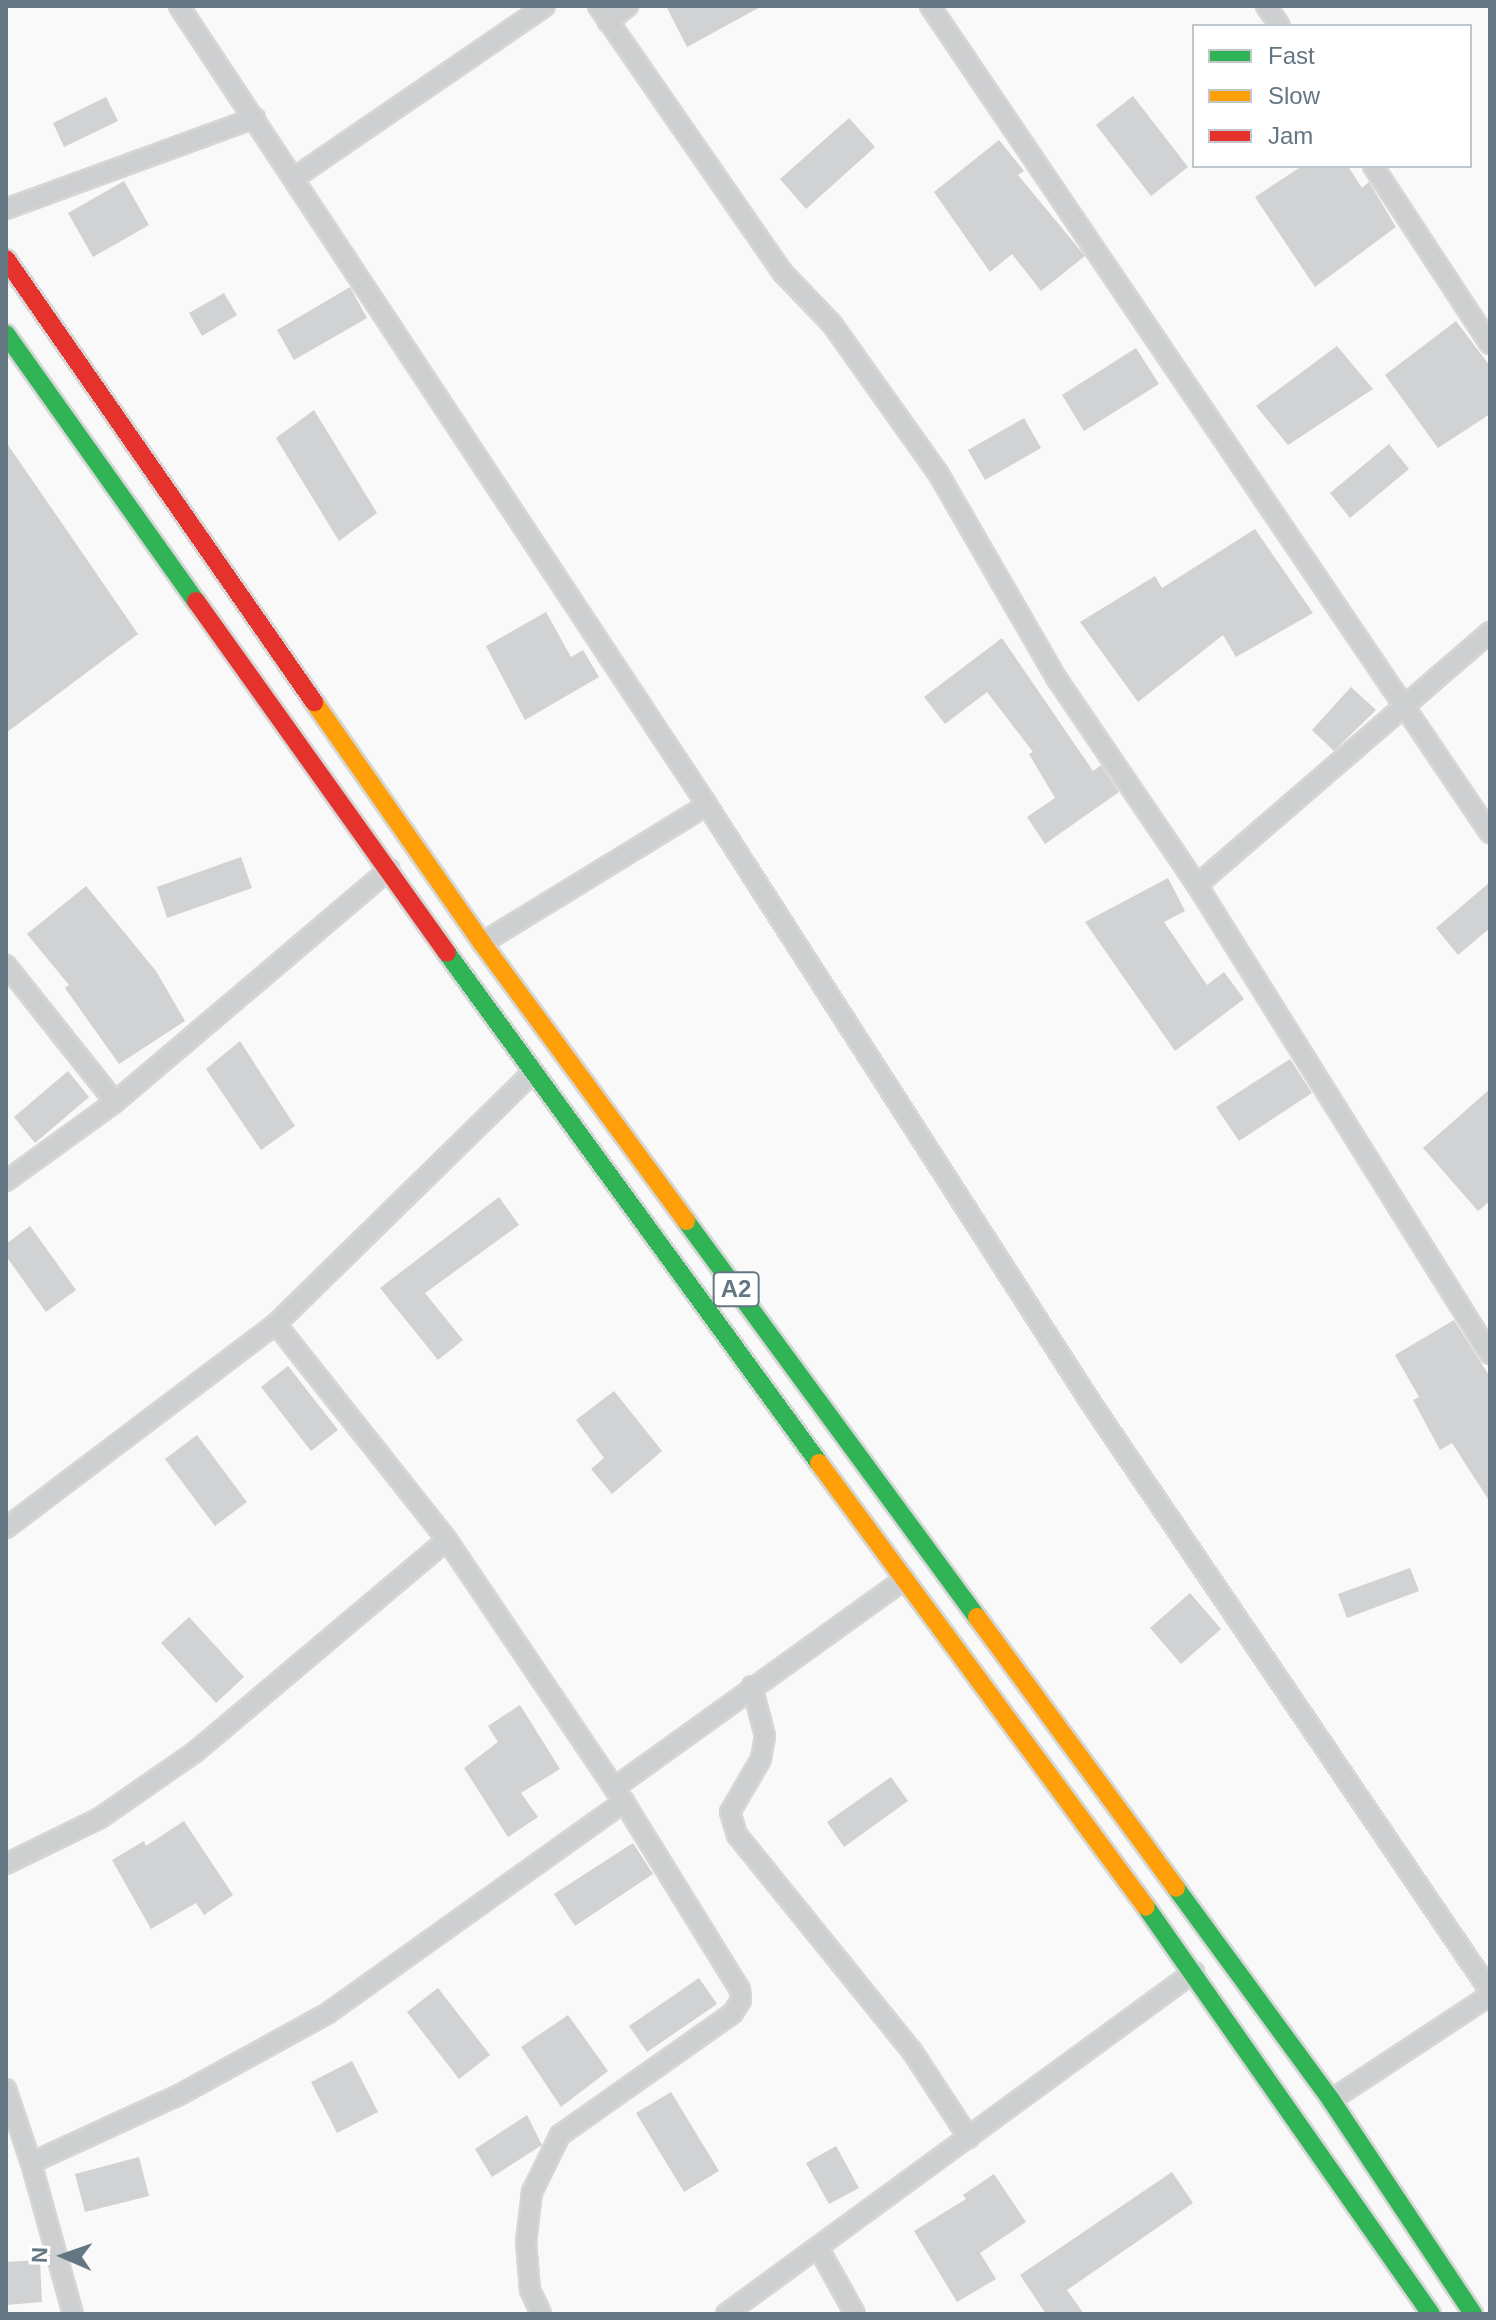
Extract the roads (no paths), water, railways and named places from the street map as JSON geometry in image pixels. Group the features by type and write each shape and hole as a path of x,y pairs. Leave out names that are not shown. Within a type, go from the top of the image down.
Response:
{"highway":[{"name":"A2","path":"6,259 482,943 1331,2100 1473,2314"},
{"name":"A2","path":"6,334 390,869 532,1073 1194,1972 1431,2314"}],"street":[{"path":"179,6 707,805 1091,1403 1490,1993 1331,2100"},
{"path":"294,178 545,6"},
{"path":"628,6 603,14 783,273 832,324 938,473 1057,679 1197,885 1490,1354"},
{"path":"930,6 1160,338 1401,705 1490,833"},
{"path":"1266,6 1279,24"},
{"path":"6,209 255,118"},
{"path":"1374,168 1490,344"},
{"path":"1197,885 1401,705 1490,632"},
{"path":"482,943 707,805"},
{"path":"6,1181 115,1102 390,869"},
{"path":"6,965 115,1102"},
{"path":"6,1528 276,1324 532,1073"},
{"path":"276,1324 447,1540 619,1795 735,1978 741,2000 733,2013 560,2135 532,2192 526,2242 530,2290 541,2314"},
{"path":"6,1864 100,1818 195,1752 447,1540"},
{"path":"31,2163 179,2095 328,2013 619,1795 752,1686 905,1579"},
{"path":"752,1686 765,1736 761,1759 730,1812 737,1835 912,2051 969,2138"},
{"path":"726,2314 1194,1972"},
{"path":"6,2089 31,2163 73,2314"},
{"path":"819,2249 855,2314"}]}
